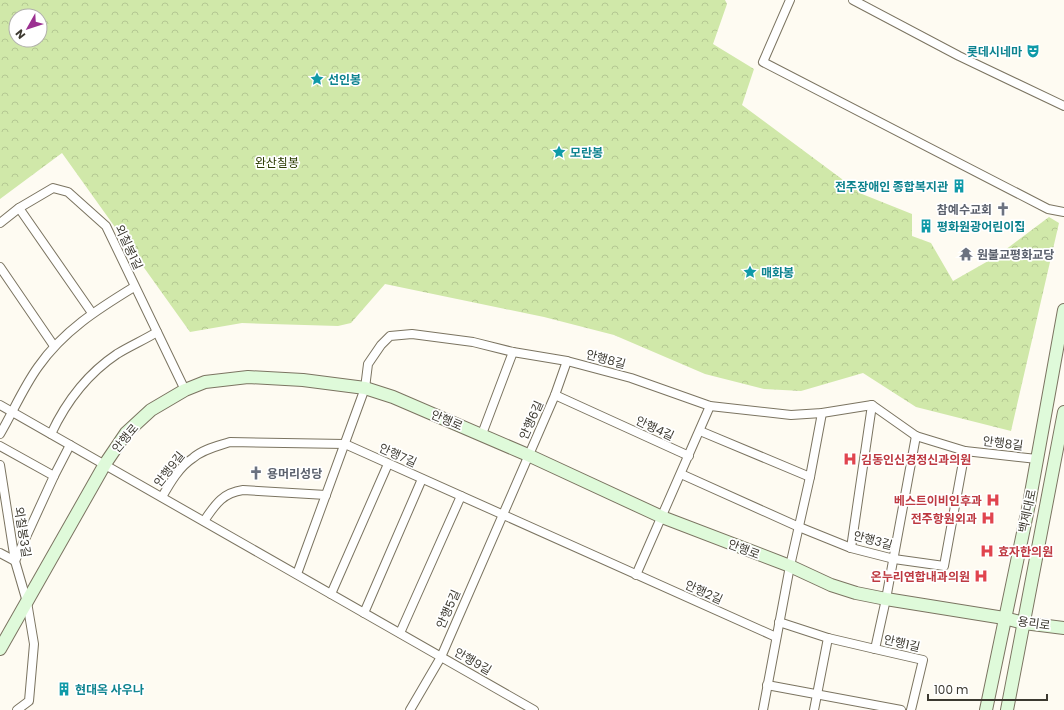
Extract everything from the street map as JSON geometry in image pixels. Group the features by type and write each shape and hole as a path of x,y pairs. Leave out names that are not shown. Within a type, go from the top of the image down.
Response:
{"street":[{"path":"790,0 763,62 1048,209 1064,212"},
{"path":"852,0 959,56 1064,106"},
{"name":"외칠봉1길","path":"0,223 19,208 53,188 68,192 106,226 134,287 185,390"},
{"path":"19,208 92,313"},
{"path":"0,267 54,346"},
{"name":"외칠봉1길","path":"0,434 24,389 54,346 72,328 92,313 134,287"},
{"name":"백제대로","path":"986,710 1037,460 1064,310"},
{"path":"51,434 61,414 73,395 83,383 101,366 117,354 157,332"},
{"name":"안행8길","path":"365,388 368,364 381,345 390,336 412,334 473,342 514,352 567,361 630,378 710,406 791,415 822,413 872,404 916,436 965,451 1037,460"},
{"path":"482,434 514,352"},
{"name":"안행6길","path":"528,455 555,395 567,361"},
{"name":"안행로","path":"0,649 105,464 126,433 151,410 185,390 206,382 248,377 303,380 365,388 393,397 482,434 662,517 790,566 831,585 856,593 886,599 1004,618"},
{"path":"296,574 365,388"},
{"name":"안행6길","path":"555,395 612,421"},
{"path":"851,548 872,404"},
{"name":"안행9길","path":"0,405 534,710"},
{"path":"636,575 710,406"},
{"name":"백제대로","path":"1007,710 1064,412"},
{"path":"763,710 790,566 810,477 822,413"},
{"name":"안행4길","path":"612,421 689,456"},
{"path":"700,431 810,477"},
{"path":"894,559 916,436"},
{"name":"안행9길","path":"162,497 175,477 192,458 214,447 230,442 240,442"},
{"name":"안행7길","path":"240,442 345,444 461,496"},
{"path":"0,553 15,561 70,445"},
{"path":"0,446 54,476"},
{"name":"안행8길","path":"944,566 965,451"},
{"name":"안행5길","path":"410,710 441,656 528,455"},
{"path":"331,594 388,464"},
{"name":"외칠봉3길","path":"0,465 15,561 27,602 34,644 29,710"},
{"name":"안행3길","path":"681,474 799,527 851,548 894,559 944,566"},
{"path":"364,613 422,479"},
{"path":"204,521 216,504 225,496 238,491 326,495"},
{"path":"400,633 461,496 503,515"},
{"name":"안행2길","path":"503,515 776,637"},
{"name":"안행1길","path":"894,559 875,650 923,660 911,710"},
{"name":"용리로","path":"1004,618 1024,623 1064,628"},
{"path":"779,622 828,638 875,650"},
{"path":"814,710 828,638"},
{"path":"767,686 840,699 866,707 901,710"},
{"path":"17,710 30,701"}],"green space":[{"name":"완산칠봉","path":"0,0 725,0 727,4 713,44 754,69 742,105 862,194 912,214 912,236 931,243 953,281 997,256 1049,217 1059,223 1011,431 916,407 863,373 801,391 764,389 705,374 614,335 544,317 385,284 351,323 338,326 242,323 190,332 62,153 0,199"}],"place":[{"name":"롯데시네마","path":"1033,51"},
{"name":"선인봉","path":"317,79"},
{"name":"모란봉","path":"559,152"},
{"name":"전주장애인 종합복지관","path":"959,186"},
{"name":"참예수교회","path":"1003,209"},
{"name":"평화원광어린이집","path":"926,226"},
{"name":"원불교평화교당","path":"966,254"},
{"name":"매화봉","path":"750,272"},
{"name":"김동인신경정신과의원","path":"850,459"},
{"name":"용머리성당","path":"256,473"},
{"name":"베스트이비인후과","path":"993,500"},
{"name":"전주항원외과","path":"988,518"},
{"name":"효자한의원","path":"987,551"},
{"name":"온누리연합내과의원","path":"981,576"},
{"name":"현대옥 사우나","path":"64,689"}]}
